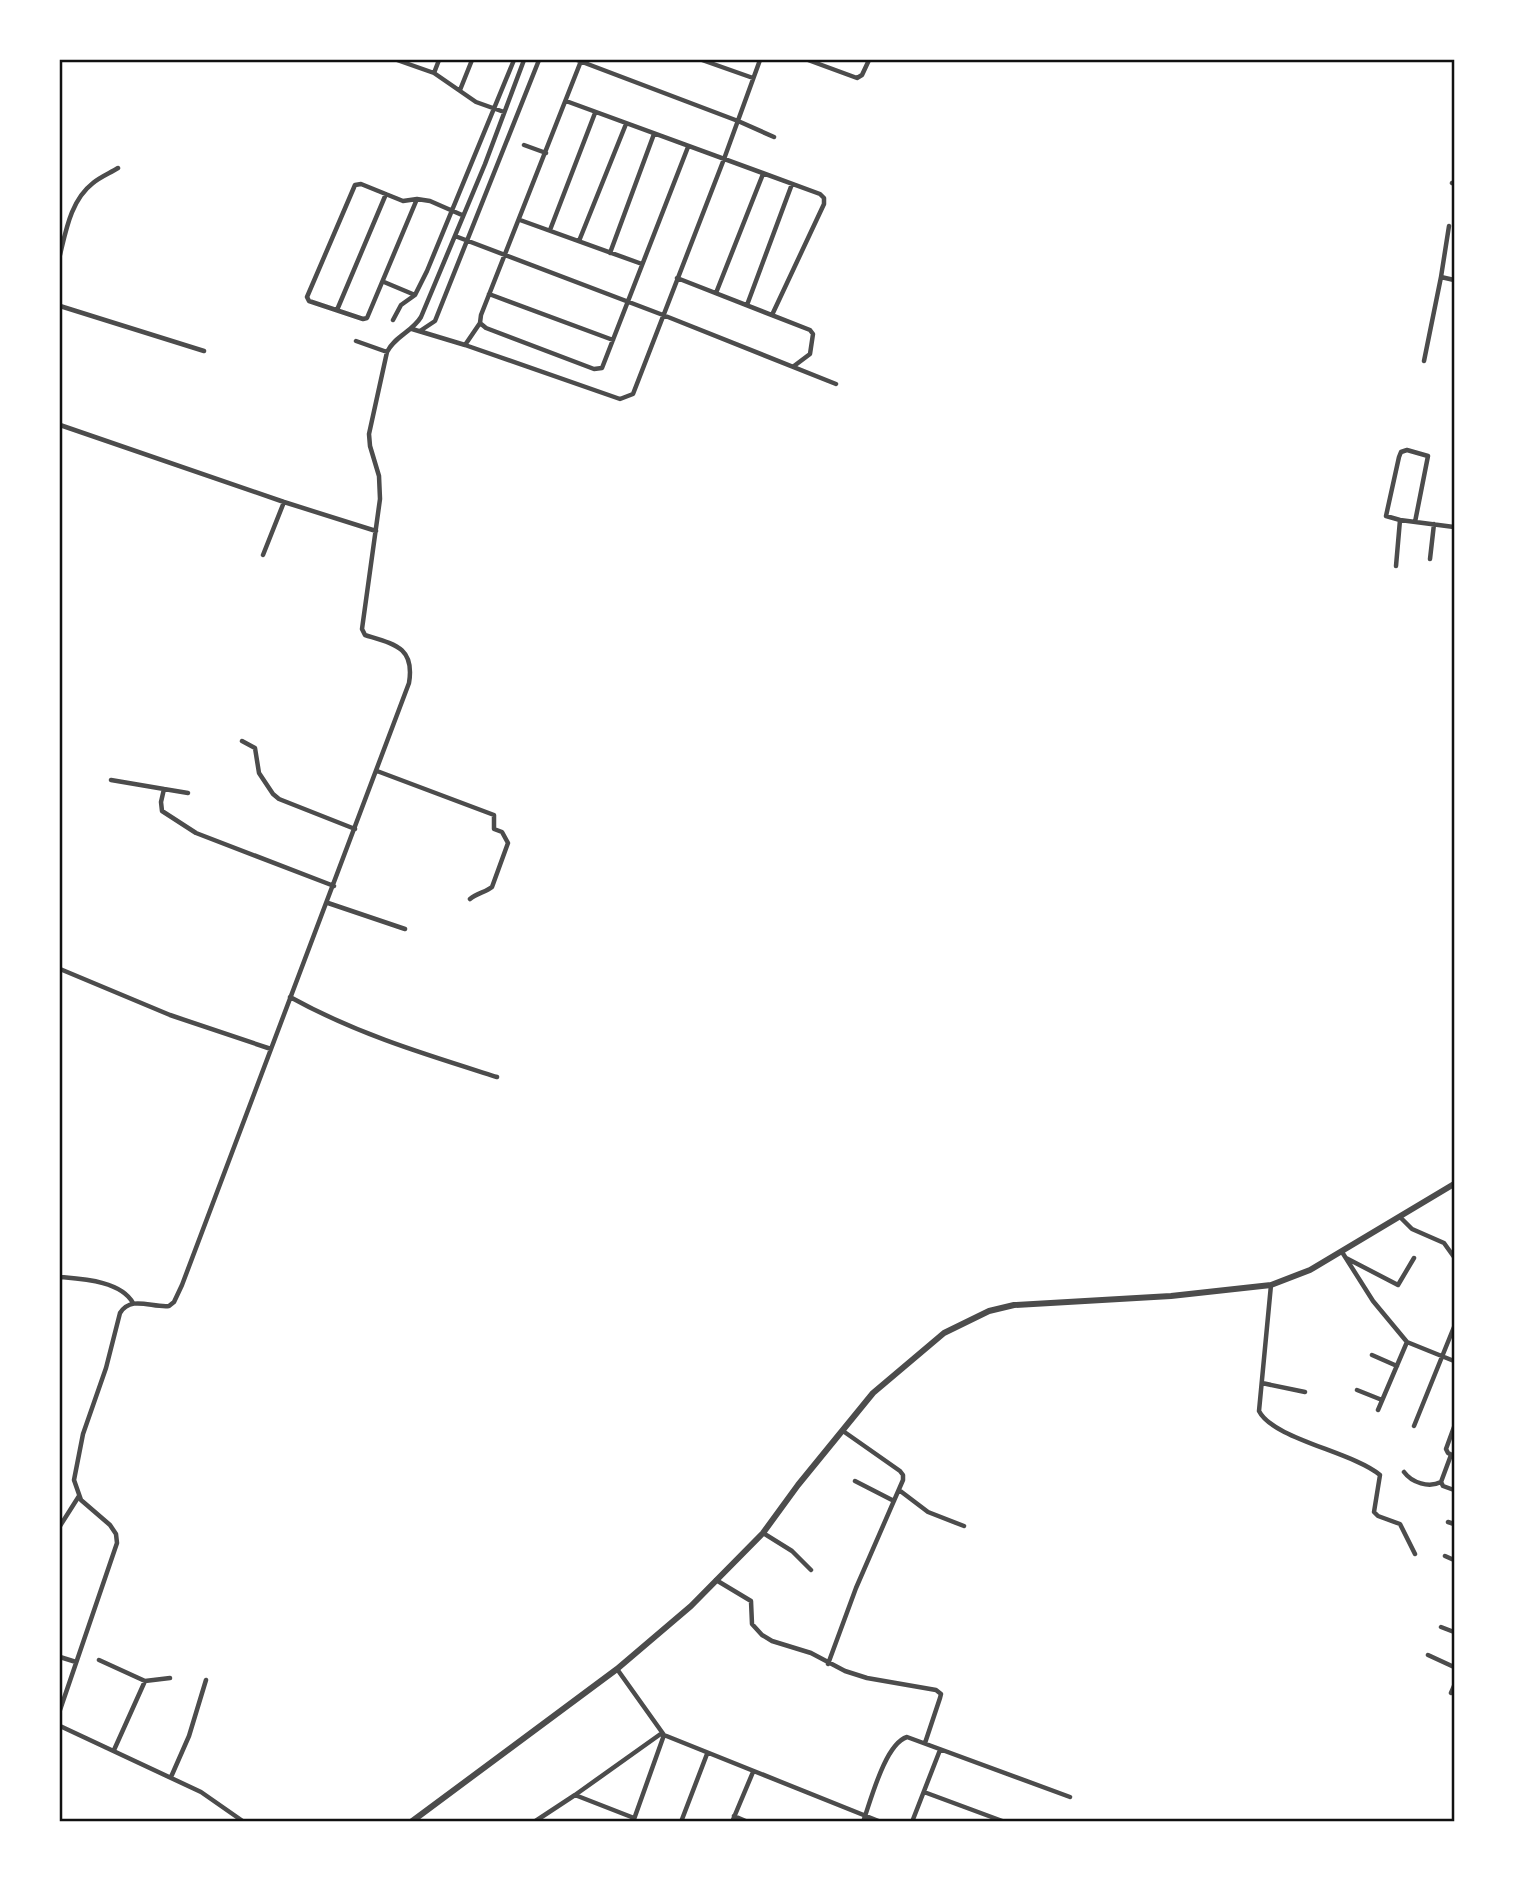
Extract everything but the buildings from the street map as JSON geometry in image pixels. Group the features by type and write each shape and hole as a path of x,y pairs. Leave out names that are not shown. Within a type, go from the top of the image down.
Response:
{"street":[{"path":"399,60 434,73 476,102 505,112"},
{"path":"434,73 439,60"},
{"path":"460,90 472,60"},
{"path":"393,320 401,305 415,295 514,60"},
{"path":"60,1710 117,1543 116,1534 110,1525 79,1496 74,1480 83,1434 106,1368 120,1313 123,1308 133,1303 163,1307 174,1302 216,1200 410,683 411,661 402,649 365,635 362,629 380,499 379,476 369,434 387,352 396,339 412,329 421,317 524,60"},
{"path":"420,331 435,321 539,60"},
{"path":"465,345 480,323 566,101 579,60 774,137"},
{"path":"702,60 715,62 753,78"},
{"path":"412,329 620,399 633,394 760,60"},
{"path":"808,60 857,78 862,75 869,60"},
{"path":"566,101 820,194 824,198 824,204 772,315"},
{"path":"550,230 595,113"},
{"path":"501,121 513,126"},
{"path":"579,241 626,124"},
{"path":"610,253 654,134"},
{"path":"524,145 546,153"},
{"path":"480,323 485,328 594,369 601,368 688,146"},
{"path":"60,255 69,219 81,195 90,185 118,168"},
{"path":"716,293 763,174"},
{"path":"416,199 367,318 309,301 307,297 355,186 361,184 403,201 416,199 430,201 462,215"},
{"path":"747,305 792,184"},
{"path":"337,310 386,194"},
{"path":"520,220 642,264"},
{"path":"1424,361 1449,226"},
{"path":"455,236 836,384"},
{"path":"440,241 451,245"},
{"path":"677,278 804,327 813,334 810,354 794,367"},
{"path":"1441,278 1454,280"},
{"path":"384,282 415,295"},
{"path":"489,294 613,340"},
{"path":"60,306 204,351"},
{"path":"356,341 387,352"},
{"path":"60,425 376,531"},
{"path":"1415,522 1428,456 1407,450 1401,452 1399,457 1386,512 1389,517 1400,520 1415,522 1433,524 1454,527"},
{"path":"263,555 284,502"},
{"path":"1396,566 1400,520"},
{"path":"1430,559 1433,524"},
{"path":"242,741 255,748 259,773 279,799 355,829"},
{"path":"377,771 494,815 494,829 502,832 508,843 492,887 480,891 470,899"},
{"path":"111,780 188,793"},
{"path":"164,789 162,811 196,833 334,886"},
{"path":"328,902 405,929"},
{"path":"60,969 170,1015 271,1049"},
{"path":"290,997 379,1040 497,1077"},
{"path":"411,1822 420,1819 617,1669 691,1606 763,1533 798,1485 873,1393 907,1362 944,1334 989,1311 1014,1305 1171,1296 1271,1285 1344,1254 1454,1184"},
{"path":"1401,1217 1412,1229 1444,1243 1454,1257"},
{"path":"1344,1254 1398,1285 1413,1258"},
{"path":"1344,1254 1373,1301 1407,1342 1454,1361"},
{"path":"60,1278 83,1280 117,1289 129,1296 133,1303"},
{"path":"1271,1285 1259,1411 1263,1420 1380,1475 1374,1512 1400,1524 1415,1554"},
{"path":"1414,1426 1454,1327"},
{"path":"1378,1410 1407,1342"},
{"path":"1372,1355 1397,1366"},
{"path":"1261,1383 1305,1392"},
{"path":"1357,1390 1382,1400"},
{"path":"1404,1472 1408,1478 1418,1482 1435,1485 1441,1482 1453,1455 1446,1449 1454,1427"},
{"path":"828,1664 903,1475 843,1431"},
{"path":"855,1481 894,1501"},
{"path":"1441,1482 1443,1486 1454,1490"},
{"path":"899,1490 928,1512 964,1527"},
{"path":"60,1525 79,1496"},
{"path":"1448,1522 1454,1524"},
{"path":"763,1533 793,1551 811,1570"},
{"path":"1445,1556 1454,1560"},
{"path":"716,1580 751,1601 752,1624 772,1641 811,1653 828,1664 867,1678 936,1690 941,1694 925,1743"},
{"path":"1441,1627 1454,1632"},
{"path":"1428,1655 1454,1667"},
{"path":"60,1657 76,1662"},
{"path":"99,1660 145,1681 170,1678"},
{"path":"617,1669 663,1734 881,1822"},
{"path":"171,1777 206,1680"},
{"path":"114,1750 145,1681"},
{"path":"1451,1693 1454,1686"},
{"path":"60,1726 201,1792 244,1822"},
{"path":"534,1822 541,1820 663,1734"},
{"path":"575,1795 633,1820 663,1734"},
{"path":"863,1822 891,1751 899,1740 907,1737 1070,1797"},
{"path":"912,1822 940,1750"},
{"path":"681,1822 707,1754"},
{"path":"748,1822 733,1819 752,1772"},
{"path":"924,1792 1005,1822"}]}
